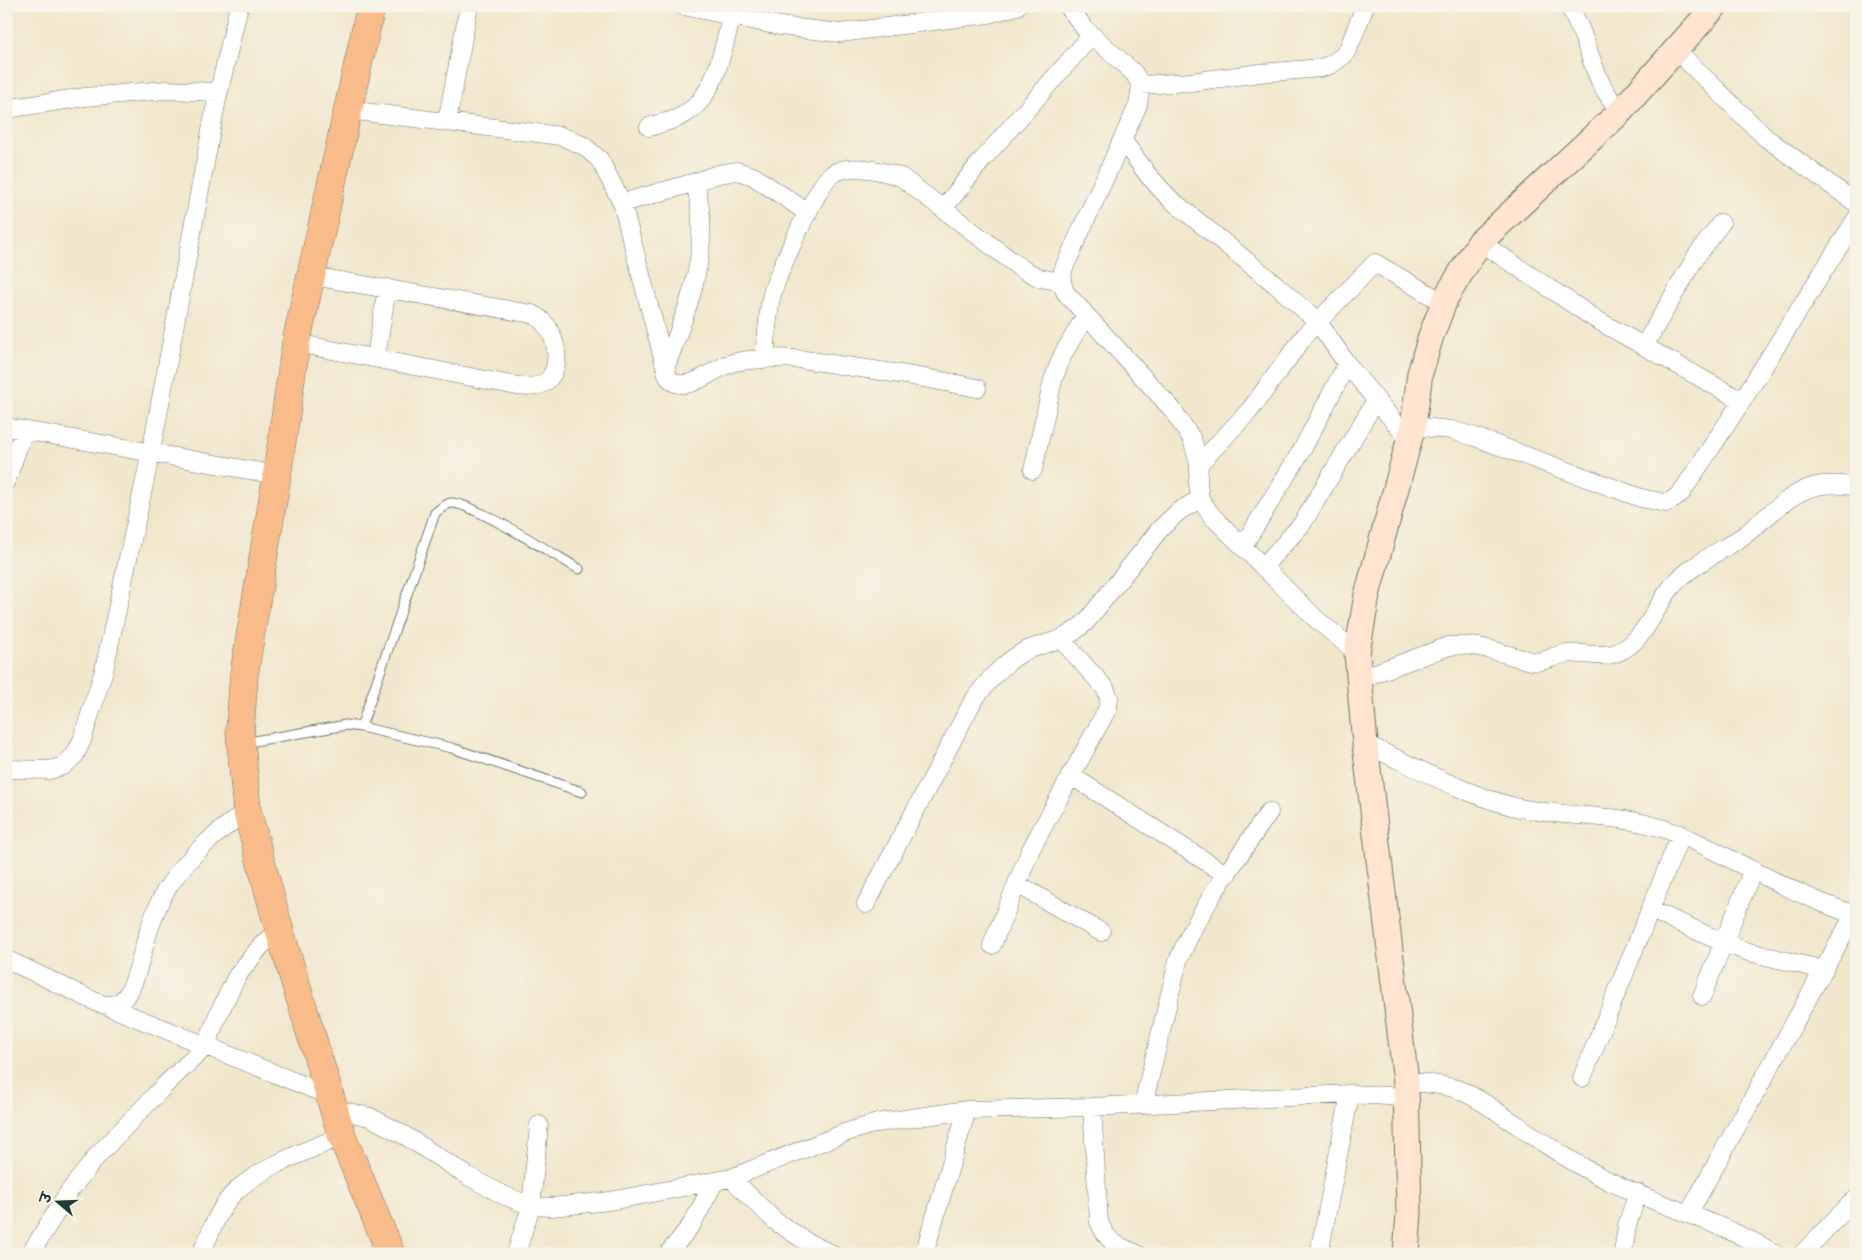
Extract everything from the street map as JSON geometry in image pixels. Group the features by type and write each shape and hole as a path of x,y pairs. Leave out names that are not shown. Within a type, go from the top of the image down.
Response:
{"main road":[{"path":"371,6 296,343 277,475 244,674 240,730 247,811 279,929 342,1136 391,1254"}],"street":[{"path":"6,769 50,770 63,766 75,755 82,740 104,670 152,452 219,92 239,6"},
{"path":"447,122 469,6"},
{"path":"684,6 735,11 780,26 840,33 988,14 1017,6"},
{"path":"1068,6 1085,29 1134,73 1141,86 1138,105 1123,141 1063,270 1062,282 1065,292 1172,409 1192,439 1200,464 1198,483 1200,499 1212,516 1316,619 1357,653"},
{"path":"1141,86 1321,68 1332,64 1344,55 1365,6"},
{"path":"1569,6 1578,21 1600,81 1620,112"},
{"path":"1406,1254 1409,1213 1406,1089 1365,744 1357,653 1367,595 1411,433 1420,373 1431,336 1444,303 1480,242 1620,112 1715,6"},
{"path":"648,127 684,115 699,104 711,85 735,11"},
{"path":"943,209 983,159 1092,35"},
{"path":"1676,50 1766,138 1856,203"},
{"path":"6,109 85,97 166,90 219,92"},
{"path":"348,110 561,136 584,146 600,160 622,203 668,377 673,383 681,385 690,383 728,364 765,358 807,360 908,374 977,388"},
{"path":"1123,141 1169,198 1318,322 1347,364 1376,400 1411,433 1451,430 1641,498 1666,503 1681,493 1742,401 1856,219"},
{"path":"765,358 772,296 778,276 819,190 829,175 839,170 862,169 882,171 901,177 1022,269 1040,278 1062,282"},
{"path":"622,203 718,174 737,171 753,176 808,213"},
{"path":"666,366 692,292 699,253 701,220 696,182"},
{"path":"1644,346 1697,255 1722,223"},
{"path":"1480,242 1597,320 1742,401"},
{"path":"1200,464 1250,410 1279,369 1318,322 1375,263 1444,303"},
{"path":"296,343 529,387 543,384 553,374 557,358 551,332 543,321 532,314 312,276"},
{"path":"376,358 387,288"},
{"path":"1033,470 1053,380 1063,354 1086,315"},
{"path":"1242,546 1302,450 1347,364"},
{"path":"1263,567 1302,524 1376,400"},
{"path":"6,428 277,475"},
{"path":"6,481 24,431"},
{"path":"1359,679 1449,646 1487,647 1538,662 1566,654 1588,656 1616,653 1629,647 1636,640 1665,595 1676,583 1693,568 1746,533 1788,500 1806,489 1818,486 1856,487"},
{"path":"866,904 973,701 984,686 1002,668 1024,652 1062,639 1086,622 1160,529 1179,511 1200,499"},
{"path":"992,945 1031,849 1108,708 1109,698 1105,688 1062,639"},
{"path":"1365,744 1460,788 1517,808 1633,821 1681,834 1753,870 1824,903 1855,915 1689,1213"},
{"path":"1070,776 1227,875"},
{"path":"107,1006 116,1004 126,996 135,980 144,946 167,888 189,859 217,832 247,811"},
{"path":"1143,1105 1178,961 1192,930 1214,892 1269,812"},
{"path":"1582,1078 1681,834"},
{"path":"1702,996 1753,870"},
{"path":"1017,884 1101,932"},
{"path":"1650,910 1724,943 1770,958 1824,970"},
{"path":"30,1254 68,1193 97,1156 152,1098 206,1046 218,1015 237,976 260,947 279,929"},
{"path":"6,959 107,1006 206,1046 370,1117 404,1135 468,1176 503,1195 531,1206 552,1207 610,1201 723,1180 847,1132 877,1123 967,1110 1143,1105 1350,1094 1440,1085 1477,1098 1575,1163 1614,1184 1689,1213 1775,1254"},
{"path":"1319,1254 1350,1094"},
{"path":"1092,1107 1099,1222 1104,1234 1110,1241 1137,1254"},
{"path":"924,1254 967,1110"},
{"path":"516,1254 531,1206 539,1126"},
{"path":"201,1254 216,1219 233,1193 259,1175 342,1136"},
{"path":"723,1180 775,1221 805,1248 832,1254"},
{"path":"668,1254 723,1180"},
{"path":"1623,1254 1627,1225 1638,1193"},
{"path":"1802,1254 1856,1198"}],"lane":[{"path":"362,726 435,513 443,506 451,503 462,505 490,518 579,569"},
{"path":"241,744 346,725 362,726 452,748 582,792"}]}
